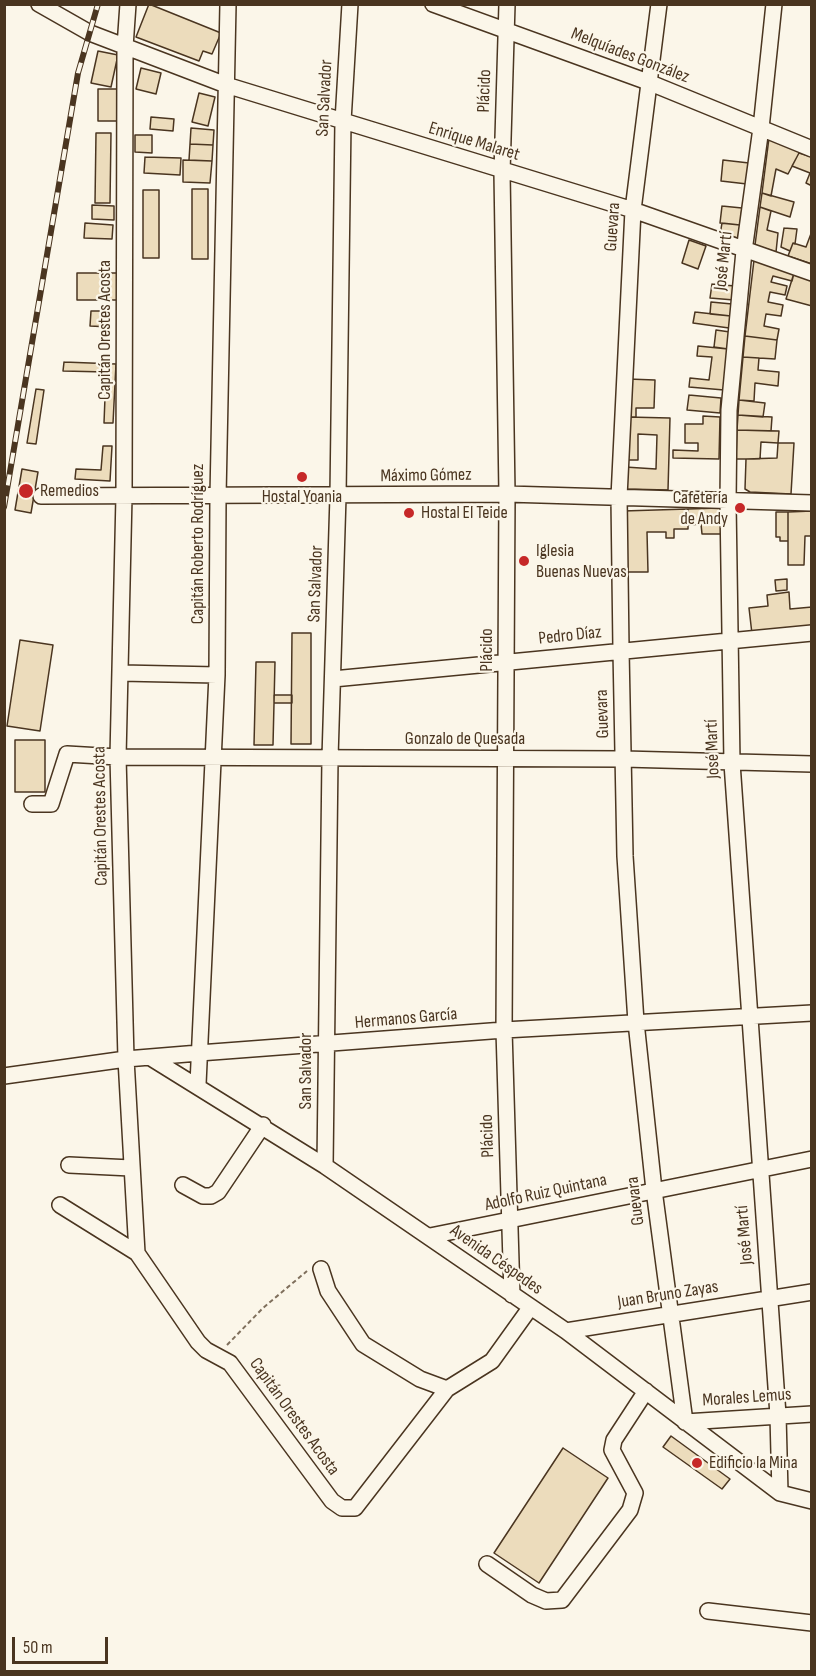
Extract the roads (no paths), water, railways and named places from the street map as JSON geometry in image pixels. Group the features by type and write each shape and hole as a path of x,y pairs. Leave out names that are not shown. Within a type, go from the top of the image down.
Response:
{"street":[{"name":"Enrique Malaret","path":"39,4 90,33 226,86 502,172 633,210 744,251 812,273"},
{"name":"Capitán Orestes Acosta","path":"128,4 125,47 124,496 118,757 126,1059 137,1253 198,1342 230,1363 332,1501 342,1508 355,1508 447,1389"},
{"name":"Capitán Roberto Rodríguez","path":"198,1084 217,675 218,496 228,4"},
{"name":"San Salvador","path":"325,1166 325,1045 338,496 343,121 350,4"},
{"name":"Melquíades González","path":"433,4 648,82 812,149"},
{"name":"Plácido","path":"507,4 502,172 507,494 504,1030 512,1295"},
{"name":"Guevara","path":"659,4 633,210 619,497 621,650 625,856 636,1022 654,1190 685,1422"},
{"name":"José Martí","path":"774,4 761,128 744,251 729,410 728,503 732,762 778,1414 780,1493"},
{"name":"Máximo Gómez","path":"41,496 507,494 728,503 812,503"},
{"name":"Pedro Díaz","path":"333,679 812,633"},
{"path":"121,673 217,675"},
{"name":"Gonzalo de Quesada","path":"32,804 51,804 68,754 214,758 624,759 812,764"},
{"name":"Hermanos García","path":"4,1076 126,1059 199,1053 504,1030 812,1013"},
{"name":"Avenida Céspedes","path":"151,1058 198,1084 263,1125 430,1236 566,1331 780,1493 812,1501"},
{"path":"183,1185 203,1196 211,1196 218,1192 263,1125"},
{"name":"Adolfo Ruiz Quintana","path":"430,1236 812,1159"},
{"path":"69,1165 131,1168"},
{"path":"60,1205 137,1253"},
{"path":"321,1269 328,1291 363,1344 420,1379 447,1389 492,1361 530,1308"},
{"name":"Juan Bruno Zayas","path":"566,1331 812,1292"},
{"path":"487,1564 532,1595 546,1601 562,1600 630,1510 635,1493 612,1450 614,1440 646,1391"},
{"name":"Morales Lemus","path":"685,1422 778,1414 812,1414"},
{"path":"708,1611 812,1623"}],"railway":[{"path":"4,507 78,73 98,4"}],"place":[{"name":"Hostal Yoania","path":"302,477"},
{"name":"Remedios","path":"26,491"},
{"name":"Cafetería de Andy","path":"740,508"},
{"name":"Hostal El Teide","path":"409,513"},
{"name":"Iglesia Buenas Nuevas","path":"524,561"},
{"name":"Edificio la Mina","path":"697,1463"}]}
